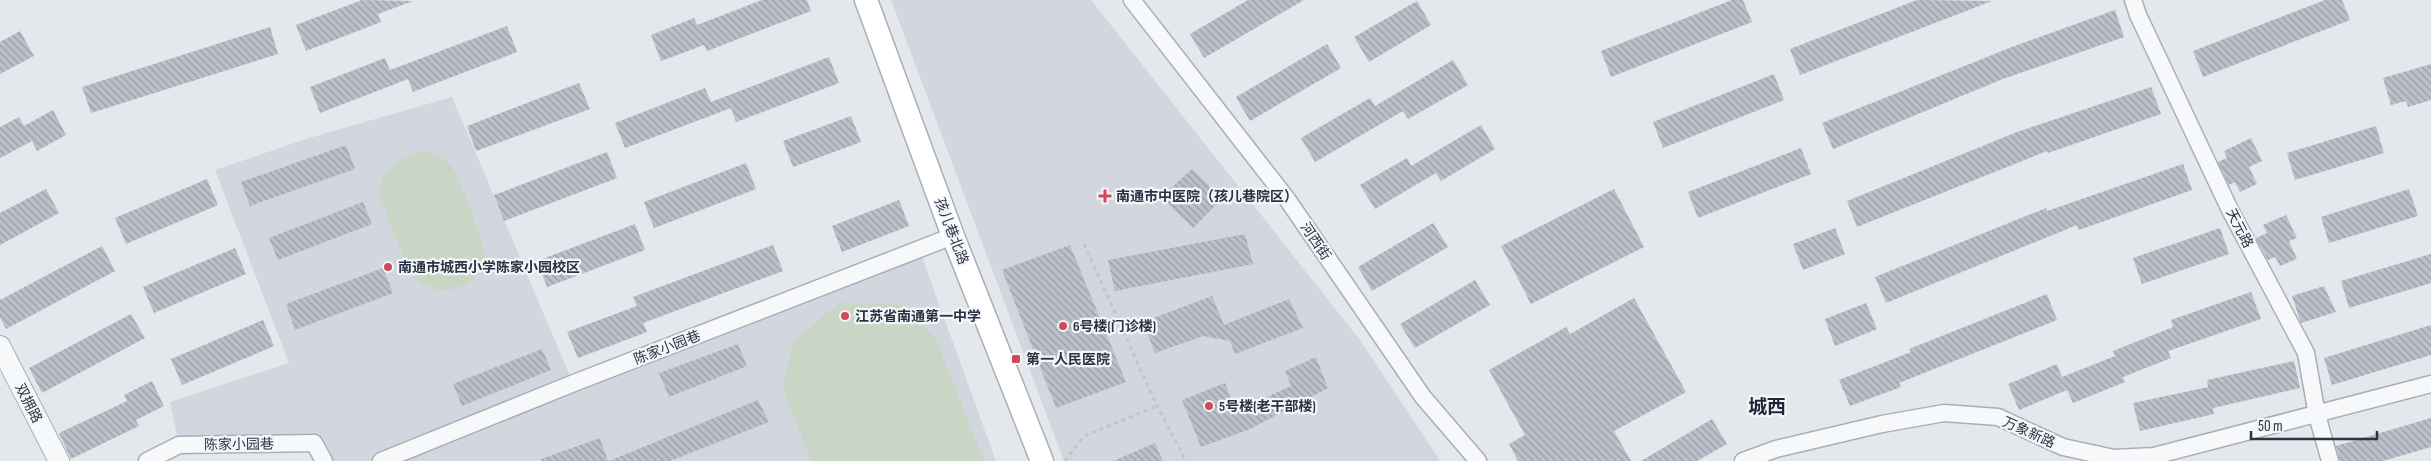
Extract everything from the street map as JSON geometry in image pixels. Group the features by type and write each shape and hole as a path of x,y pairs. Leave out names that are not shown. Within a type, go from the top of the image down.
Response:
{"main road":[{"name":"孩儿巷北路","path":"866,0 954,236 1042,461"}],"street":[{"name":"河西街","path":"1132,0 1287,199 1422,397 1478,461"},
{"name":"天元路","path":"2133,0 2138,15 2230,210 2306,353 2317,415 2330,461"},
{"name":"陈家小园巷","path":"381,461 583,380 954,236"},
{"name":"双拥路","path":"0,346 59,461"},
{"name":"万象新路","path":"1743,461 1776,449 1882,424 1944,413 1998,418 2063,447 2114,458 2154,456 2431,384"},
{"name":"陈家小园巷","path":"146,461 179,445 314,443 324,461"}],"path":[{"path":"1084,244 1157,406 1186,461"},
{"path":"1065,461 1084,436 1157,406"}],"shaded area":[{"name":"南通市中医院（孩儿巷院区）","path":"891,0 1091,0 1360,340 1440,461 1064,461"},
{"path":"452,97 573,383 919,249 996,461 324,461 314,443 179,445 170,402 289,363 215,170 306,139"}],"green space":[{"path":"424,151 443,160 453,169 462,187 482,245 484,263 478,275 467,284 454,289 437,289 426,286 413,278 381,198 382,184 389,170 401,160"},
{"path":"839,303 901,304 935,337 984,461 811,461 783,389 793,342"}],"building":[{"path":"362,0 413,1 378,14 381,22 306,51 296,25"},
{"path":"762,0 807,0 811,11 707,51 704,45 661,61 651,35 694,18 697,25"},
{"path":"1248,0 1304,0 1204,58 1190,34"},
{"path":"1732,0 1743,0 1752,22 1611,77 1601,51"},
{"path":"1917,0 1992,1 1800,75 1790,49"},
{"path":"2325,0 2342,0 2350,20 2203,77 2193,51"},
{"path":"1417,1 1431,25 1369,62 1354,37"},
{"path":"2115,10 2124,37 2003,79 1833,149 1822,123 2012,47"},
{"path":"507,26 517,52 413,92 408,79 320,113 310,87 385,58 390,70"},
{"path":"270,27 278,54 91,113 82,87"},
{"path":"20,31 34,56 0,74 0,42"},
{"path":"1327,44 1341,68 1250,121 1236,97"},
{"path":"829,57 839,83 736,122 731,108 625,148 615,123 705,88 711,102"},
{"path":"1453,60 1468,85 1408,119 1403,111 1315,162 1301,138 1370,98 1375,106"},
{"path":"2431,64 2431,100 2408,107 2406,101 2391,105 2383,78"},
{"path":"1774,74 1784,100 1663,148 1653,122"},
{"path":"579,83 590,109 476,151 467,126"},
{"path":"2151,87 2161,114 2048,153 2047,151 1857,227 1847,201 2017,132"},
{"path":"53,110 66,135 37,151 32,141 0,158 0,127 19,117 24,126"},
{"path":"851,116 861,142 793,167 783,141"},
{"path":"1481,125 1495,149 1441,181 1436,173 1375,209 1360,185 1407,158 1411,166"},
{"path":"2376,126 2384,153 2295,180 2287,153"},
{"path":"2251,138 2262,161 2249,167 2257,184 2240,192 2235,182 2229,185 2218,162 2227,158 2224,151"},
{"path":"346,145 355,169 250,206 241,182"},
{"path":"1801,148 1811,174 1698,218 1688,192"},
{"path":"607,152 617,178 504,221 494,195"},
{"path":"746,163 756,189 654,228 644,202"},
{"path":"2183,164 2192,190 2079,230 2077,225 1886,303 1875,277 2046,208 2047,211"},
{"path":"1192,169 1222,199 1193,228 1161,197"},
{"path":"207,179 218,205 126,244 115,218"},
{"path":"46,189 59,213 0,245 0,213"},
{"path":"1614,189 1644,247 1531,304 1501,246"},
{"path":"2409,189 2418,216 2329,243 2321,217"},
{"path":"899,200 909,226 842,252 832,226"},
{"path":"363,202 372,224 278,260 269,238"},
{"path":"2286,215 2297,238 2289,241 2297,259 2280,266 2275,257 2268,260 2256,238 2267,233 2263,225"},
{"path":"1433,223 1448,247 1372,291 1358,267"},
{"path":"635,224 645,250 547,287 537,261"},
{"path":"1835,228 1845,254 1803,270 1793,244"},
{"path":"2220,228 2229,254 2142,284 2133,258"},
{"path":"1245,234 1253,264 1115,291 1108,260"},
{"path":"773,245 783,271 643,323 647,332 578,358 567,332 637,306 633,297"},
{"name":"6号楼(门诊楼)","path":"1070,245 1126,382 1056,408 1002,270"},
{"path":"102,246 115,271 6,329 0,317 0,300"},
{"path":"235,248 246,274 154,313 143,287"},
{"path":"2431,254 2431,283 2349,308 2341,281"},
{"path":"383,268 393,293 295,330 286,304"},
{"path":"1475,280 1490,305 1415,348 1400,324"},
{"path":"2324,286 2336,312 2301,323 2292,296"},
{"path":"2251,292 2261,319 2168,351 2171,358 2123,377 2125,382 2073,403 2067,390 2019,410 2008,384 2057,364 2062,377 2115,356 2113,351 2173,327 2171,320"},
{"path":"2047,294 2057,320 1899,383 1901,387 1850,406 1839,380 1911,352 1909,349"},
{"path":"1212,296 1224,325 1289,299 1303,328 1235,354 1230,341 1203,336 1155,353 1143,322"},
{"path":"1634,298 1686,392 1614,431 1631,461 1518,461 1509,444 1525,435 1489,370 1566,327 1570,334"},
{"path":"1866,303 1877,329 1835,346 1825,319"},
{"path":"131,314 145,338 42,393 29,368"},
{"path":"263,320 274,346 182,385 171,359"},
{"path":"2431,325 2431,355 2332,385 2324,358"},
{"path":"738,344 747,366 669,397 659,373"},
{"path":"542,349 551,370 462,406 453,384"},
{"name":"5号楼(老干部楼)","path":"1316,357 1328,388 1250,429 1201,447 1182,400 1225,383 1236,411 1291,386 1285,371"},
{"path":"2294,361 2300,388 2213,408 2214,414 2140,431 2133,403 2208,387 2207,380"},
{"path":"152,381 164,406 136,420 139,426 71,459 59,433 127,401 124,395"},
{"path":"758,400 769,422 670,461 609,461"},
{"path":"2431,418 2431,447 2383,461 2340,461 2336,446"},
{"path":"1712,419 1727,444 1697,461 1641,461"},
{"path":"600,438 608,461 542,461 541,459"},
{"path":"1155,443 1163,461 1113,461"}],"place":[{"name":"南通市中医院（孩儿巷院区）","path":"1105,196"},
{"name":"南通市城西小学陈家小园校区","path":"388,267"},
{"name":"江苏省南通第一中学","path":"845,316"},
{"name":"6号楼(门诊楼)","path":"1063,326"},
{"name":"第一人民医院","path":"1016,359"},
{"name":"5号楼(老干部楼)","path":"1209,406"}],"district":[{"name":"城西","path":"1767,406"}]}
